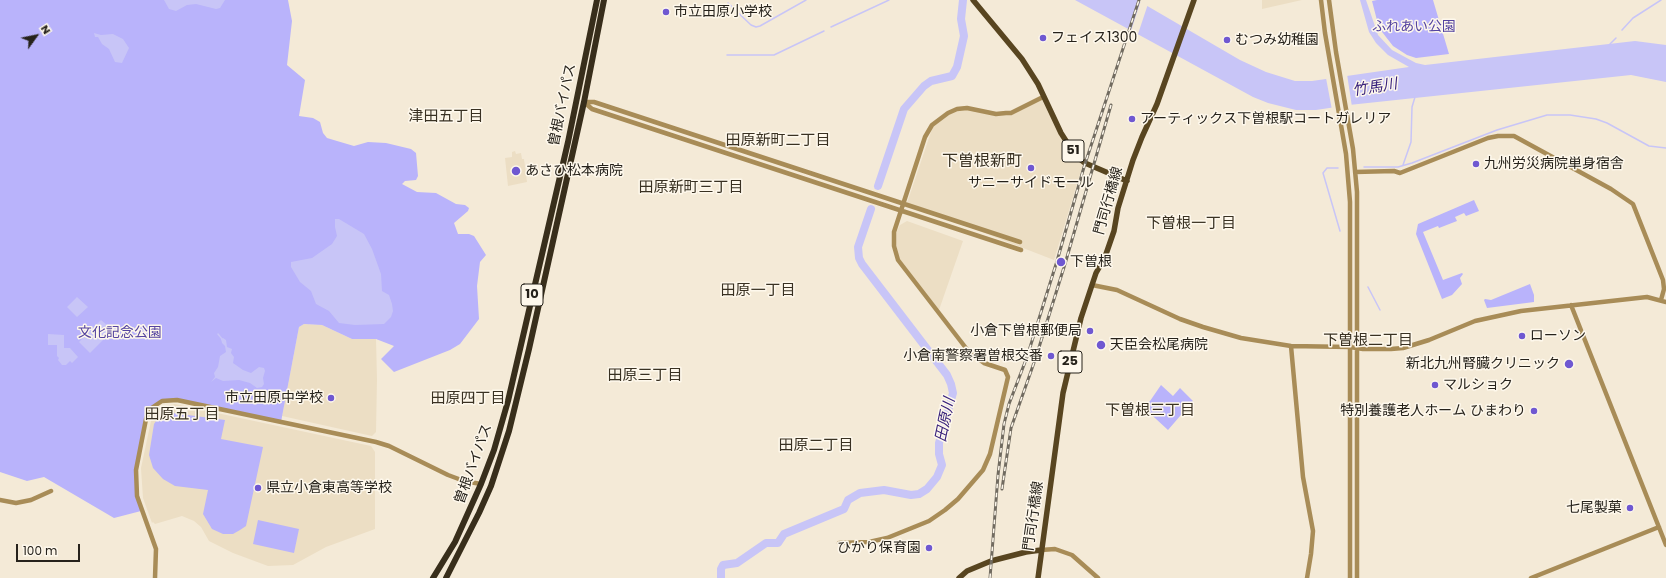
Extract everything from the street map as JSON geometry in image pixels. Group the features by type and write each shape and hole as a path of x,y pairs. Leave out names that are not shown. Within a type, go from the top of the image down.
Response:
{"highway":[{"name":"曽根バイパス","path":"433,578 455,542 481,484 494,450 508,402 573,115 596,0"},
{"name":"曽根バイパス","path":"446,578 479,513 509,432 530,349 581,117 604,0"},
{"path":"573,115 579,106 584,102 580,94 579,87"}],"main road":[{"name":"51","path":"973,0 1022,59 1038,84 1061,133 1075,155 1085,164 1126,181"},
{"name":"門司行橋線","path":"1038,578 1065,380 1083,312 1092,285 1114,231 1118,208 1126,181 1142,137 1157,104 1194,0"},
{"path":"959,578 967,571 991,561 1026,552 1041,550"}],"street":[{"path":"1321,0 1348,171 1350,208 1350,578"},
{"path":"1329,0 1356,172 1358,235 1357,578"},
{"path":"587,88 588,96 594,102"},
{"path":"839,543 869,542 887,538 910,530 929,521 958,499 983,470 990,454 1008,377 1005,370 984,363 969,352 898,260 895,252 894,238 925,137 932,124 948,113 967,108 996,114 1011,113 1043,97"},
{"path":"584,102 594,102 1020,242"},
{"path":"584,102 592,109 1021,250"},
{"path":"581,117 585,112 592,109"},
{"path":"1348,171 1394,171 1400,173 1488,138 1498,136 1514,136 1611,189 1633,204 1663,280 1664,288 1661,300"},
{"path":"1092,285 1117,290 1149,306 1203,327 1241,338 1290,346 1350,347 1391,350 1429,340 1494,316 1534,309 1647,297 1666,302"},
{"path":"1572,305 1666,545"},
{"path":"1290,346 1303,477 1313,530 1307,578"},
{"path":"155,578 156,549 136,496 136,470 146,419 150,410 162,401 177,400 376,442 389,446 448,475 464,481 481,484"},
{"path":"0,500 16,503 31,500 51,491"},
{"path":"1531,578 1659,527"},
{"path":"1041,550 1055,549 1072,555 1098,578"}],"shaded area":[{"path":"1262,0 1302,0 1262,9"},
{"path":"1043,99 1083,164 1054,260 907,203 933,126 952,112 968,109 997,116 1013,113"},
{"name":"あさひ松本病院","path":"515,151 516,154 521,153 522,159 524,159 527,182 508,186 505,158 512,157 512,152"},
{"path":"907,221 963,241 939,310 899,258 896,246 896,233 900,225"},
{"name":"市立田原中学校","path":"304,324 322,325 352,339 376,339 376,432 372,436 282,416 299,327"},
{"name":"県立小倉東高等学校","path":"175,404 371,446 375,452 375,529 326,547 293,565 268,566 233,553 209,541 201,527 194,521 182,516 155,524 153,522 152,523 143,498 141,468 151,421 160,407"}],"green space":[{"name":"文化記念公園","path":"0,0 288,0 292,21 287,65 305,80 299,116 313,118 320,122 323,133 327,138 337,141 354,146 368,142 386,143 411,149 416,153 418,176 416,180 405,181 402,184 417,192 436,193 456,204 465,205 469,208 468,211 454,223 458,234 469,234 474,236 486,255 480,262 477,286 479,319 460,344 450,350 394,372 381,359 394,346 376,339 352,339 322,325 304,324 299,327 281,422 177,400 162,401 150,409 136,470 141,511 114,518 44,477 27,481 0,472"},
{"name":"ふれあい公園","path":"1433,0 1449,54 1416,58 1407,55 1393,46 1379,28 1372,1"},
{"path":"1474,200 1479,211 1466,216 1464,213 1455,217 1457,221 1423,232 1443,280 1462,273 1463,274 1460,278 1462,284 1452,295 1442,299 1416,234 1418,224"},
{"path":"1530,284 1534,295 1534,302 1487,308 1485,299 1491,300"},
{"path":"1161,385 1173,396 1180,388 1193,401 1168,430 1143,407 1150,401"},
{"path":"173,413 225,420 221,439 263,447 246,526 233,534 223,534 212,529 203,514 208,490 175,486 163,479 153,468 149,455 154,424 161,414"},
{"path":"258,520 299,529 294,553 253,544"}],"water":[{"path":"164,0 225,0 220,8 216,9 196,4 187,5 176,11 169,9"},
{"name":"竹馬川","path":"1075,0 1137,0 1240,60 1266,72 1295,81 1312,81 1409,67 1388,55 1376,43 1369,32 1360,0 1366,0 1378,35 1392,50 1416,63 1425,65 1635,41 1666,45 1666,82 1631,75 1349,105 1316,110 1296,110 1268,103 1253,97"},
{"path":"94,33 101,35 113,34 123,39 129,48 122,63 115,62 109,49 102,44 98,37 95,37"},
{"path":"335,219 339,219 364,234 372,249 381,274 382,291 389,295 392,304 393,311 391,317 384,324 355,325 339,323 329,311 316,304 311,291 300,282 291,267 291,262 312,258 332,244 337,236"},
{"path":"77,297 88,307 77,317 67,307"},
{"path":"101,320 113,330 90,353 79,342"},
{"path":"48,334 64,335 64,348 70,348 78,357 72,363 70,361 66,365 62,365 57,356 57,345 48,345"},
{"path":"223,338 226,340 227,347 232,349 231,353 234,357 233,363 243,370 251,373 259,367 264,368 264,384 262,387 257,388 250,383 239,380 223,381 216,378 211,382 215,377 214,373 218,367 220,356 226,352 225,346 221,339"}],"pier":[{"path":"1141,0 1148,4 1138,34 1131,31"},
{"path":"1347,74 1352,107 1332,110 1326,78"}],"waterway":[{"path":"728,3 751,25 756,27 806,0"},
{"path":"831,27 889,0"},
{"name":"田原川","path":"878,186 904,109 924,86 931,81 952,76 957,67 964,36 961,19 963,0"},
{"path":"1622,30 1633,18 1661,0"},
{"path":"727,55 774,55 824,31"},
{"path":"1610,44 1616,38"},
{"path":"1403,165 1411,142 1412,107 1415,97"},
{"path":"1364,167 1398,167 1497,130 1547,115 1570,115 1596,119 1607,123 1649,146 1666,148"},
{"path":"1338,168 1327,168 1323,173 1340,231"},
{"name":"田原川","path":"721,578 721,569 723,565 737,563 766,543 778,543 784,534 844,509 848,500 860,493 884,490 911,495 919,494 927,489 937,477 942,465 939,454 939,443 953,393 951,384 947,375 862,264 859,258 858,247 871,209"},
{"path":"1368,287 1380,310"},
{"path":"218,334 222,339"}],"railway":[{"path":"990,578 998,475 1004,424 1009,404 1027,357 1084,167 1139,0"},
{"path":"1002,489 1011,428 1036,357 1065,264 1111,105"}],"place":[{"name":"市立田原小学校","path":"666,12"},
{"name":"フェイス1300","path":"1043,38"},
{"name":"むつみ幼稚園","path":"1227,40"},
{"name":"アーティックス下曽根駅コートガレリア","path":"1132,119"},
{"name":"九州労災病院単身宿舎","path":"1476,164"},
{"name":"サニーサイドモール","path":"1031,168"},
{"name":"あさひ松本病院","path":"516,171"},
{"name":"下曽根","path":"1061,262"},
{"name":"小倉下曽根郵便局","path":"1090,331"},
{"name":"ローソン","path":"1522,336"},
{"name":"天臣会松尾病院","path":"1101,345"},
{"name":"小倉南警察署曽根交番","path":"1051,356"},
{"name":"新北九州腎臓クリニック","path":"1569,364"},
{"name":"マルショク","path":"1435,385"},
{"name":"市立田原中学校","path":"331,398"},
{"name":"特別養護老人ホーム ひまわり","path":"1534,411"},
{"name":"県立小倉東高等学校","path":"258,488"},
{"name":"七尾製菓","path":"1630,508"},
{"name":"ひかり保育園","path":"929,548"}],"district":[{"name":"津田五丁目","path":"446,117"},
{"name":"田原新町二丁目","path":"778,141"},
{"name":"下曽根新町","path":"982,162"},
{"name":"田原新町三丁目","path":"691,188"},
{"name":"下曽根一丁目","path":"1191,224"},
{"name":"田原一丁目","path":"758,291"},
{"name":"下曽根二丁目","path":"1368,341"},
{"name":"田原三丁目","path":"645,376"},
{"name":"田原四丁目","path":"468,399"},
{"name":"下曽根三丁目","path":"1150,411"},
{"name":"田原五丁目","path":"182,415"},
{"name":"田原二丁目","path":"816,446"}]}
